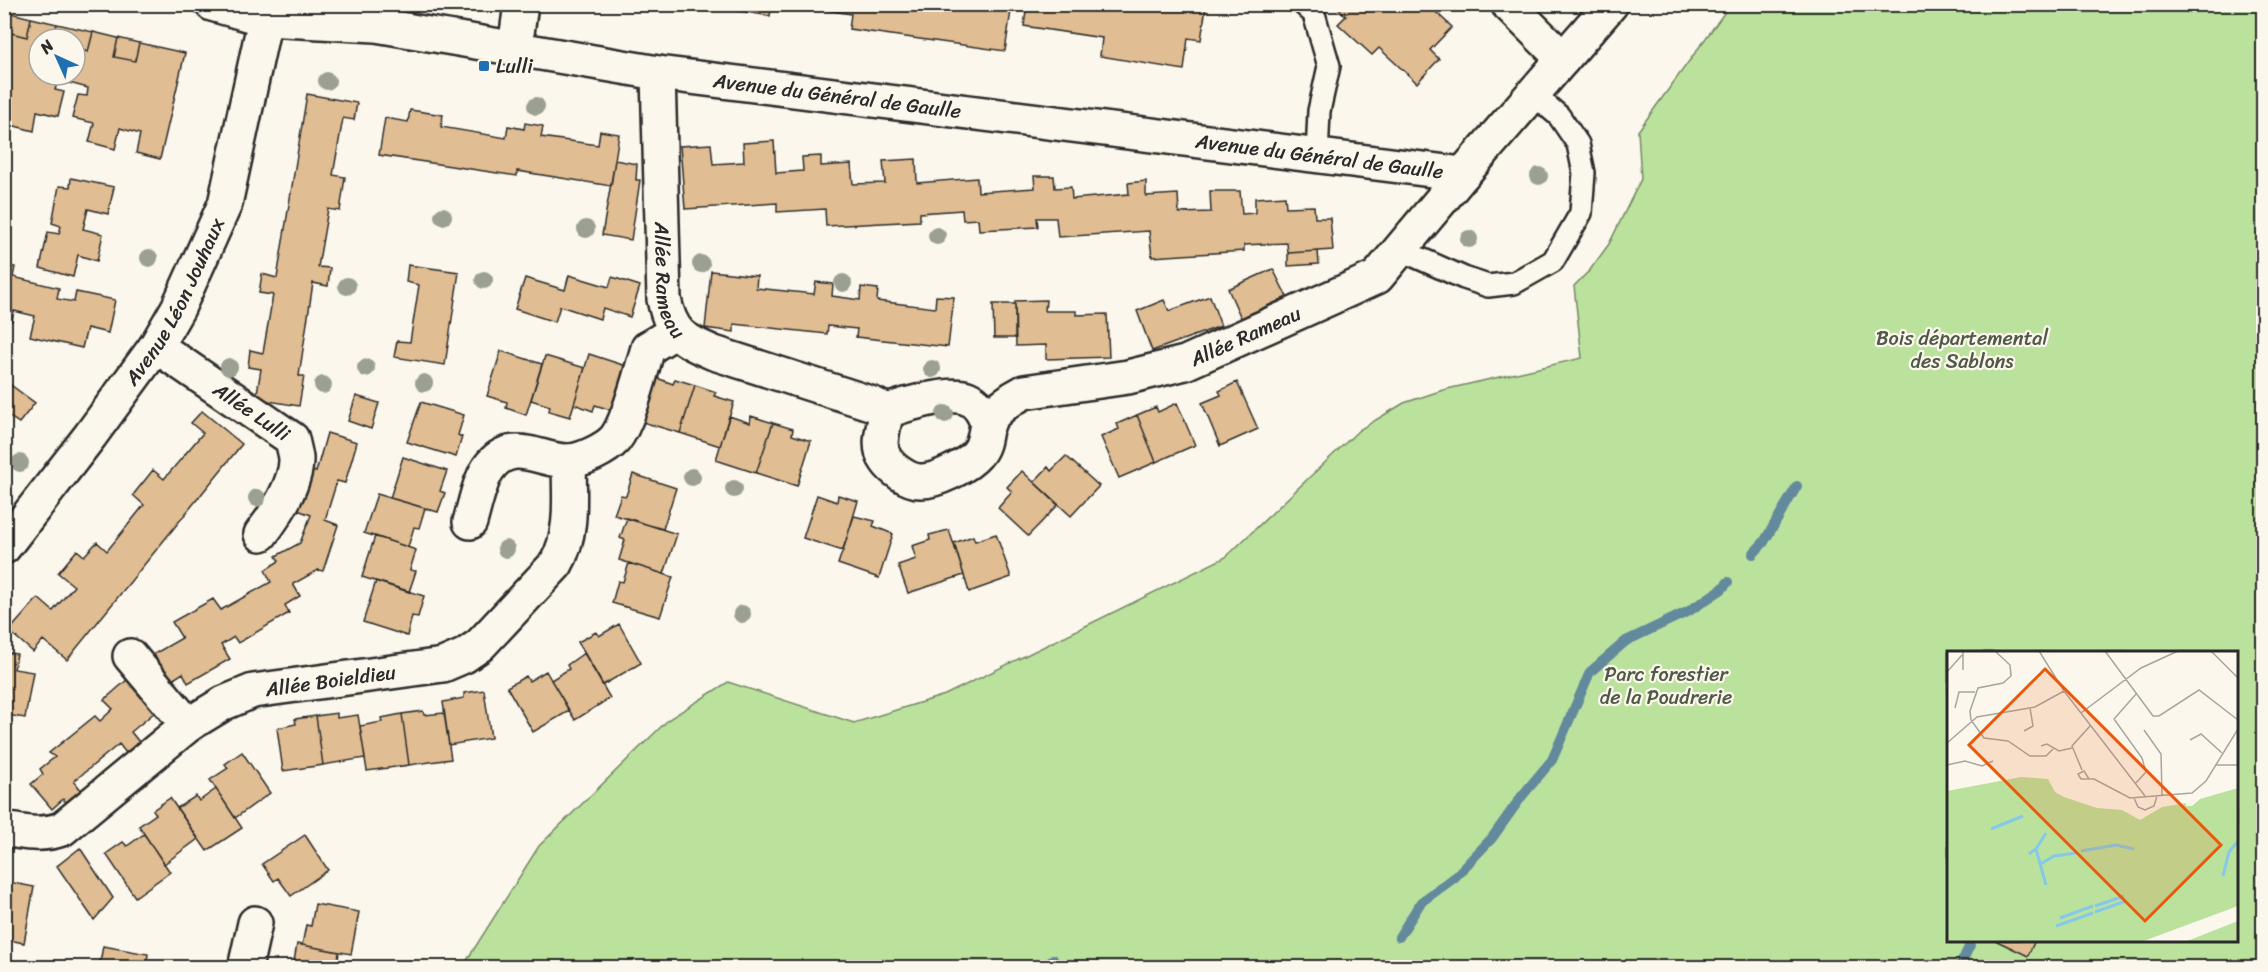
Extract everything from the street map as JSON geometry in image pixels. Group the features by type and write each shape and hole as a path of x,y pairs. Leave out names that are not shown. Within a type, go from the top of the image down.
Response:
{"street":[{"name":"Avenue du Général de Gaulle","path":"212,4 265,19 376,25 658,73 1463,174"},
{"path":"515,48 522,4"},
{"path":"1508,4 1563,59"},
{"name":"Allée Rameau","path":"658,73 664,299 668,318 676,331 690,343 714,353 873,404 887,411 880,440 884,459 899,474 920,482 964,466 977,454 985,440 988,424 1009,399 1024,392 1128,377 1185,363 1377,277 1611,4"},
{"name":"Avenue Léon Jouhaux","path":"4,547 156,346 178,308 225,204 265,19"},
{"path":"470,522 487,471 495,461 519,452 569,461 602,450 615,438 623,425 648,348 676,331"},
{"name":"Allée Lulli","path":"156,346 292,439 296,459 289,485 278,512 261,534"},
{"path":"887,411 905,404 966,397 981,408 988,424"},
{"name":"Allée Boieldieu","path":"4,829 31,834 49,834 62,829 188,725 224,703 253,692 443,665 464,656 480,645 556,564 564,550 568,538 569,461"},
{"path":"130,656 188,725"},
{"path":"245,968 255,923"}],"lane":[{"path":"1303,4 1314,14 1329,66 1319,111 1317,156"},
{"path":"1401,250 1488,286 1515,283 1553,261 1581,213 1584,173 1578,144 1559,116 1533,94"}],"green space":[{"name":"Parc forestier de la Poudrerie","path":"1730,5 2263,5 2263,967 462,968 539,846 669,719 728,682 854,723 945,695 1226,557 1359,430 1404,403 1443,390 1582,358 1574,286 1590,270 1609,244 1641,179 1638,131"}],"building":[{"path":"694,4 772,4 770,16"},
{"path":"788,4 1012,4 1005,51 849,29 851,14"},
{"path":"1027,4 1188,4 1206,7 1201,40 1188,38 1184,70 1100,56 1102,38 1024,26"},
{"path":"1334,4 1427,4 1452,27 1430,50 1439,59 1417,83 1379,48 1372,55 1338,24 1346,16"},
{"path":"4,12 11,13 7,32 27,37 27,87 56,87 55,90 64,92 58,116 37,111 34,131 7,124 12,105 4,103"},
{"path":"11,13 31,18 29,27 27,27 27,37 7,32"},
{"path":"31,18 57,24 56,27 29,27"},
{"path":"87,31 93,32 87,52"},
{"path":"93,32 118,38 114,57 135,61 139,43 185,53 160,159 136,153 140,134 120,128 115,149 89,142 94,123 72,118 78,95 87,96 88,88 84,87 87,87 87,52"},
{"path":"118,38 139,43 135,61 114,57"},
{"path":"307,94 357,103 354,120 343,118 333,175 345,177 340,211 328,209 318,267 330,268 328,286 313,283 299,376 304,376 299,406 256,399 261,369 248,367 250,350 263,353 273,295 259,293 262,274 277,278"},
{"path":"410,110 443,115 441,127 506,138 508,126 524,129 525,123 543,126 541,137 598,145 600,131 619,134 611,186 517,171 517,176 379,155 385,118 408,122"},
{"path":"774,141 776,173 803,171 802,157 821,156 821,166 851,164 853,184 885,183 883,161 916,159 917,183 977,178 978,192 1035,188 1034,176 1054,176 1055,188 1071,187 1072,199 1129,194 1128,183 1146,181 1146,196 1178,194 1179,213 1211,212 1210,191 1240,191 1242,214 1255,213 1255,198 1285,196 1286,207 1314,206 1315,218 1330,218 1333,250 1288,253 1287,243 1244,245 1244,251 1152,257 1149,231 1058,237 1056,218 1037,218 1038,227 979,230 978,219 963,220 962,210 920,213 920,221 826,226 825,209 777,212 777,203 685,209 680,146 711,144 713,164 744,162 743,143"},
{"path":"615,160 637,164 636,180 640,180 631,240 602,235"},
{"path":"71,178 114,187 108,214 88,209 83,229 103,234 97,261 78,255 73,277 40,268 48,232 59,234 61,226 52,223 59,186 70,187"},
{"path":"1318,251 1319,264 1288,266 1288,253"},
{"path":"4,265 15,267 13,277 59,288 57,299 74,302 76,292 115,300 108,333 87,328 82,348 30,336 35,316 14,311 12,321 4,320"},
{"path":"408,265 459,272 445,365 394,357 397,341 410,342 419,285 406,282"},
{"path":"1273,269 1287,297 1241,318 1228,289"},
{"path":"711,271 757,276 756,288 814,294 816,282 833,284 832,296 860,300 861,287 878,289 877,301 935,308 936,296 954,297 948,347 856,337 857,329 828,326 827,334 734,324 734,332 705,328"},
{"path":"569,275 609,287 612,277 640,286 630,317 603,308 600,319 560,306 555,322 515,309 525,278 565,290"},
{"path":"1210,296 1221,326 1152,351 1137,311 1164,300 1169,311"},
{"path":"1046,300 1045,311 1076,311 1076,315 1107,314 1109,357 1046,359 1046,345 1016,346 1015,301"},
{"path":"993,304 1015,304 1015,338 994,338"},
{"path":"501,351 542,364 526,415 506,408 507,402 487,396"},
{"path":"589,354 629,367 614,411 595,405 593,411 574,404"},
{"path":"545,356 585,368 570,417 549,411 550,406 531,400"},
{"path":"654,377 673,384 675,379 695,385 680,433 639,421"},
{"path":"4,380 35,403 19,423 4,413"},
{"path":"1237,382 1258,429 1220,446 1202,403 1221,395 1219,391"},
{"path":"695,385 716,392 714,396 734,402 720,446 680,433"},
{"path":"356,396 379,403 371,429 348,421"},
{"path":"421,402 464,415 458,435 462,437 456,457 407,442"},
{"path":"1177,403 1195,445 1156,462 1137,415 1156,407 1158,412"},
{"path":"202,411 242,444 67,660 43,640 33,652 9,631 38,598 53,611 74,586 58,573 77,550 84,556 97,542 107,551 144,505 133,495 153,470 164,479 203,433 191,423"},
{"path":"1137,415 1156,462 1119,478 1101,437 1119,429 1117,424"},
{"path":"729,416 750,423 751,416 773,423 756,473 716,460"},
{"path":"773,423 793,429 792,435 811,441 797,486 756,473"},
{"path":"327,433 357,442 345,483 337,481 325,520 338,525 323,571 318,570 293,584 300,596 285,605 289,613 238,643 234,637 221,645 230,659 188,683 183,673 169,682 154,654 182,638 172,622 213,599 221,610 271,582 265,570 279,561 276,556 300,543 311,515 295,509 308,470 316,472"},
{"path":"1066,456 1099,486 1071,516 1034,482 1048,467 1051,471"},
{"path":"403,457 447,471 440,491 445,493 438,512 390,498"},
{"path":"1022,471 1058,505 1028,536 998,508 1012,492 1007,487"},
{"path":"633,474 676,488 663,529 614,515 621,495 626,496"},
{"path":"377,494 425,508 419,528 414,527 408,547 364,533"},
{"path":"817,495 837,502 838,495 858,501 843,551 803,538"},
{"path":"854,516 875,521 873,526 893,534 879,578 838,564"},
{"path":"627,518 677,534 664,574 619,560 625,540 620,538"},
{"path":"949,530 964,575 908,593 898,565 916,559 912,546 930,540 929,535"},
{"path":"996,534 1011,577 969,592 954,543 973,536 975,541"},
{"path":"375,536 416,550 410,570 416,571 409,592 362,577"},
{"path":"629,563 673,577 660,617 612,603 618,581 623,582"},
{"path":"376,581 424,596 418,617 412,616 407,636 363,622"},
{"path":"619,624 641,663 603,685 578,642 596,632 599,636"},
{"path":"4,652 17,654 14,669 33,672 25,718 7,715 4,727"},
{"path":"584,653 610,698 575,720 551,680 569,669 567,665"},
{"path":"546,671 569,711 533,732 507,687 526,676 529,681"},
{"path":"128,679 155,712 131,732 139,742 126,753 119,744 74,781 81,790 66,802 63,799 52,809 31,784 43,774 40,769 55,757 49,753 95,716 100,721 113,709 104,700"},
{"path":"484,690 491,738 449,745 443,702 464,698 464,693"},
{"path":"423,711 424,715 444,713 451,759 409,765 402,714"},
{"path":"337,713 337,718 358,715 365,758 323,765 316,716"},
{"path":"402,714 409,765 367,771 360,726 382,722 381,718"},
{"path":"316,716 323,765 283,771 277,728 296,724 295,719"},
{"path":"242,752 270,793 235,818 210,780 228,768 225,764"},
{"path":"216,789 242,828 207,851 177,808 196,796 199,801"},
{"path":"170,798 198,839 164,864 139,826 156,814 153,810"},
{"path":"144,834 170,872 135,897 106,854 123,842 127,846"},
{"path":"305,835 328,870 291,896 278,878 274,881 262,864"},
{"path":"80,848 113,898 94,920 57,866"},
{"path":"4,881 34,887 24,943 4,939"},
{"path":"315,904 359,912 351,954 302,945 306,925 311,926"},
{"path":"1999,942 2034,942 2028,956"},
{"path":"297,944 339,952 337,968 288,968 288,966 293,967"},
{"path":"103,946 148,954 146,968 99,968"}],"waterway":[{"path":"1753,554 1764,542 1797,486"},
{"path":"1399,937 1421,902 1454,878 1492,838 1522,796 1552,760 1590,672 1626,641 1689,611 1722,589 1728,582"},
{"path":"1959,968 1970,945"},
{"path":"1046,968 1053,959"}],"place":[{"name":"Lulli","path":"484,66"}],"park label":[{"name":"Bois départemental des Sablons","path":"1962,350"}]}
